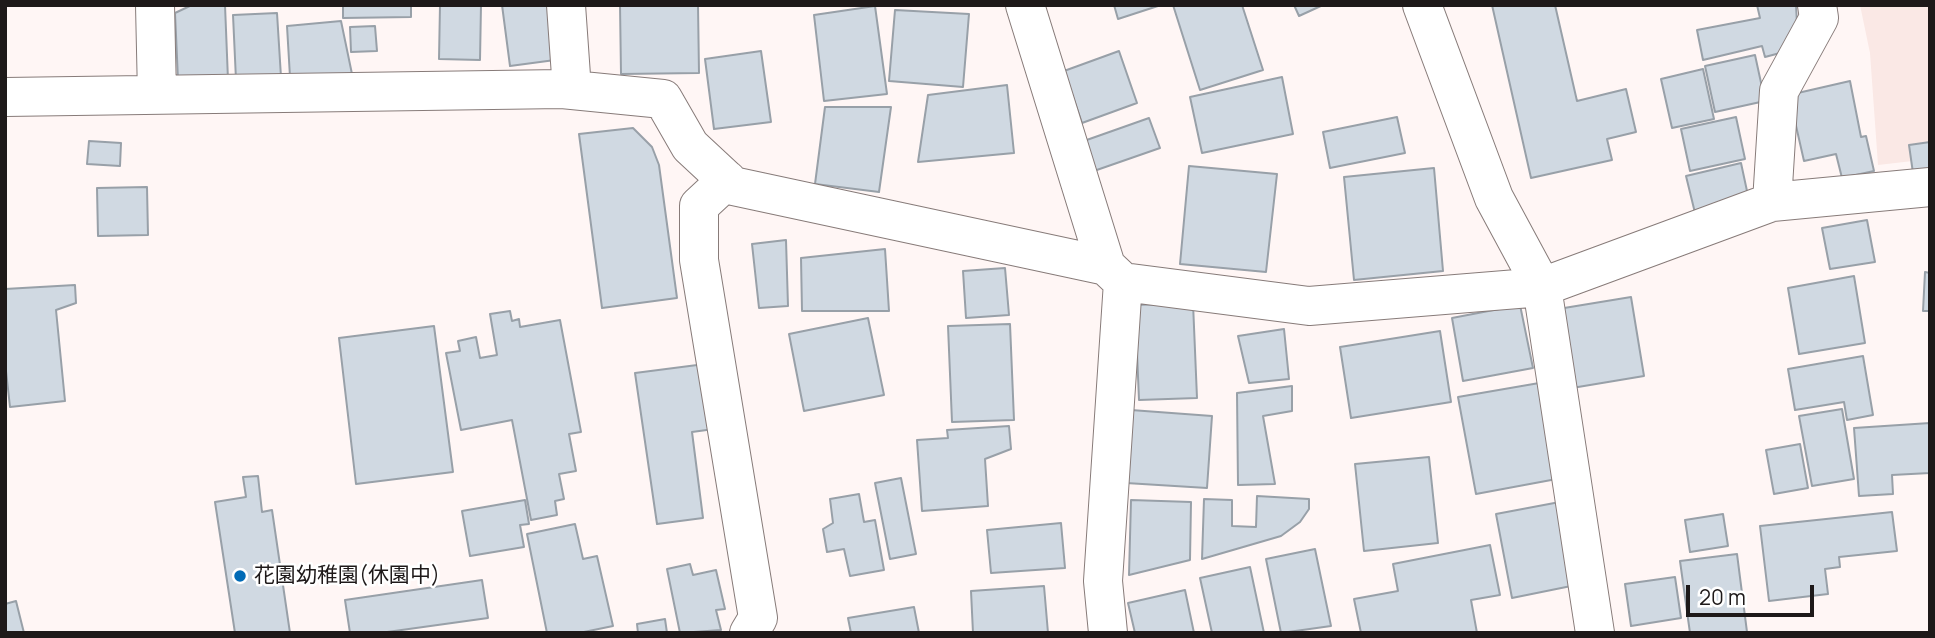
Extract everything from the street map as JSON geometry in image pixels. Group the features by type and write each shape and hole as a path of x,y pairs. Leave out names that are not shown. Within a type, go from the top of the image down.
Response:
{"street":[{"path":"155,5 157,95"},
{"path":"566,5 572,90"},
{"path":"1025,5 1114,274 1103,582 1108,633"},
{"path":"1422,5 1494,198 1542,286 1595,633"},
{"path":"1772,202 1779,91 1819,18 1817,5"},
{"path":"5,97 572,90 663,99 690,146 733,186 1114,274 1309,306 1542,286 1772,202 1930,187"},
{"path":"727,180 699,206 699,260 758,618 749,633"}],"shaded area":[{"path":"1860,5 1930,5 1930,159 1878,165 1870,53"}],"building":[{"path":"192,5 225,5 228,80 178,80 175,13"},
{"path":"343,5 411,5 411,17 343,18"},
{"path":"440,5 481,5 480,60 439,59"},
{"path":"502,5 548,5 555,60 510,66"},
{"path":"620,5 698,5 699,73 621,74"},
{"path":"1114,5 1161,5 1118,19"},
{"path":"1173,5 1242,5 1263,70 1200,90"},
{"path":"1294,5 1323,5 1299,16"},
{"path":"1492,5 1555,5 1577,101 1626,89 1636,132 1607,139 1612,160 1531,178"},
{"path":"1757,5 1796,5 1797,24 1780,53 1765,57 1762,46 1703,60 1697,30 1760,18"},
{"path":"875,6 887,94 824,101 814,15"},
{"path":"895,10 969,14 963,87 889,81"},
{"path":"277,13 281,77 236,80 233,15"},
{"path":"341,21 352,74 290,77 287,26"},
{"path":"375,26 377,51 351,52 350,27"},
{"path":"761,51 771,122 714,129 705,59"},
{"path":"1119,51 1137,103 1082,123 1064,71"},
{"path":"1755,55 1765,101 1715,112 1705,66"},
{"path":"1703,69 1714,119 1672,128 1661,79"},
{"path":"1282,77 1293,134 1202,153 1190,97"},
{"path":"1850,81 1861,137 1866,136 1874,171 1842,178 1836,154 1804,161 1789,95"},
{"path":"1007,85 1014,153 918,162 928,95"},
{"path":"825,107 891,107 879,192 815,184"},
{"path":"1397,117 1405,153 1330,168 1323,132"},
{"path":"1736,117 1745,159 1690,171 1681,129"},
{"path":"1149,118 1160,148 1091,172 1081,142"},
{"path":"633,128 652,147 659,165 677,298 602,308 579,134"},
{"path":"89,141 121,143 120,166 87,164"},
{"path":"1930,142 1930,171 1913,173 1909,145"},
{"path":"1741,163 1750,205 1696,217 1686,176"},
{"path":"1189,166 1277,174 1266,272 1180,264"},
{"path":"1434,168 1443,271 1354,280 1344,177"},
{"path":"147,187 148,235 98,236 97,188"},
{"path":"1867,220 1875,262 1830,269 1822,228"},
{"path":"786,240 788,306 759,308 752,244"},
{"path":"885,249 889,311 802,311 801,258"},
{"path":"1005,268 1009,315 966,318 963,271"},
{"path":"1925,272 1930,273 1930,311 1923,311"},
{"path":"1854,276 1865,343 1799,354 1788,288"},
{"path":"75,285 76,303 56,310 65,401 10,407 5,362 5,289"},
{"path":"1631,297 1644,376 1572,388 1558,309"},
{"path":"1193,303 1197,398 1139,400 1135,305"},
{"path":"1520,305 1533,368 1463,381 1452,318"},
{"path":"510,311 512,321 519,319 520,327 560,320 581,432 569,434 576,471 559,474 564,499 555,501 557,515 531,520 512,420 461,430 446,353 460,351 458,341 476,337 480,358 497,355 490,314"},
{"path":"868,318 884,395 804,411 789,334"},
{"path":"1010,324 1014,420 952,422 948,326"},
{"path":"434,326 453,472 356,484 339,338"},
{"path":"1284,329 1289,379 1249,383 1238,336"},
{"path":"1440,331 1451,402 1351,418 1340,347"},
{"path":"1863,356 1873,415 1847,420 1844,402 1795,410 1788,369"},
{"path":"705,364 714,429 692,432 703,518 657,524 635,373"},
{"path":"1545,382 1562,478 1476,494 1458,397"},
{"path":"1292,386 1292,411 1263,416 1275,484 1238,485 1237,393"},
{"path":"1842,409 1854,479 1812,486 1799,416"},
{"path":"1131,410 1212,416 1207,488 1126,483"},
{"path":"1930,423 1930,473 1892,475 1893,494 1859,496 1854,428"},
{"path":"1009,426 1011,449 985,459 988,506 922,511 917,440 948,438 947,430"},
{"path":"1800,444 1808,488 1774,494 1766,450"},
{"path":"1429,457 1438,543 1364,551 1355,464"},
{"path":"258,476 262,512 272,510 290,633 235,633 215,502 246,497 243,477"},
{"path":"901,478 916,554 890,559 875,483"},
{"path":"859,494 864,522 875,520 884,570 850,576 844,549 827,552 823,529 833,523 830,499"},
{"path":"1257,496 1309,499 1309,509 1300,522 1281,536 1202,559 1204,499 1232,500 1232,526 1256,527"},
{"path":"525,500 529,524 520,525 524,547 470,556 462,511"},
{"path":"1131,500 1191,502 1190,560 1129,575"},
{"path":"1565,501 1581,584 1512,598 1496,514"},
{"path":"1892,512 1897,551 1839,557 1840,567 1825,569 1828,594 1769,601 1760,526"},
{"path":"1723,514 1728,546 1690,552 1685,520"},
{"path":"1061,523 1065,568 991,573 987,530"},
{"path":"575,524 583,559 597,556 613,626 579,633 547,633 527,534"},
{"path":"1490,545 1500,595 1471,600 1477,633 1361,633 1354,599 1398,591 1393,564"},
{"path":"1315,549 1331,626 1281,633 1266,559"},
{"path":"1737,554 1747,632 1690,633 1680,561"},
{"path":"690,564 693,575 716,570 725,609 716,610 721,630 680,633 667,569"},
{"path":"1250,567 1264,633 1212,633 1200,578"},
{"path":"1675,577 1681,618 1631,626 1625,584"},
{"path":"482,580 488,618 380,633 350,633 345,600"},
{"path":"1044,586 1048,633 973,633 971,591"},
{"path":"1185,590 1194,633 1135,633 1128,603"},
{"path":"16,601 24,633 5,633 5,604"},
{"path":"914,607 919,633 851,633 848,618"},
{"path":"665,619 667,633 638,633 637,624"}],"place":[{"name":"花園幼稚園(休園中)","path":"240,576"}]}
